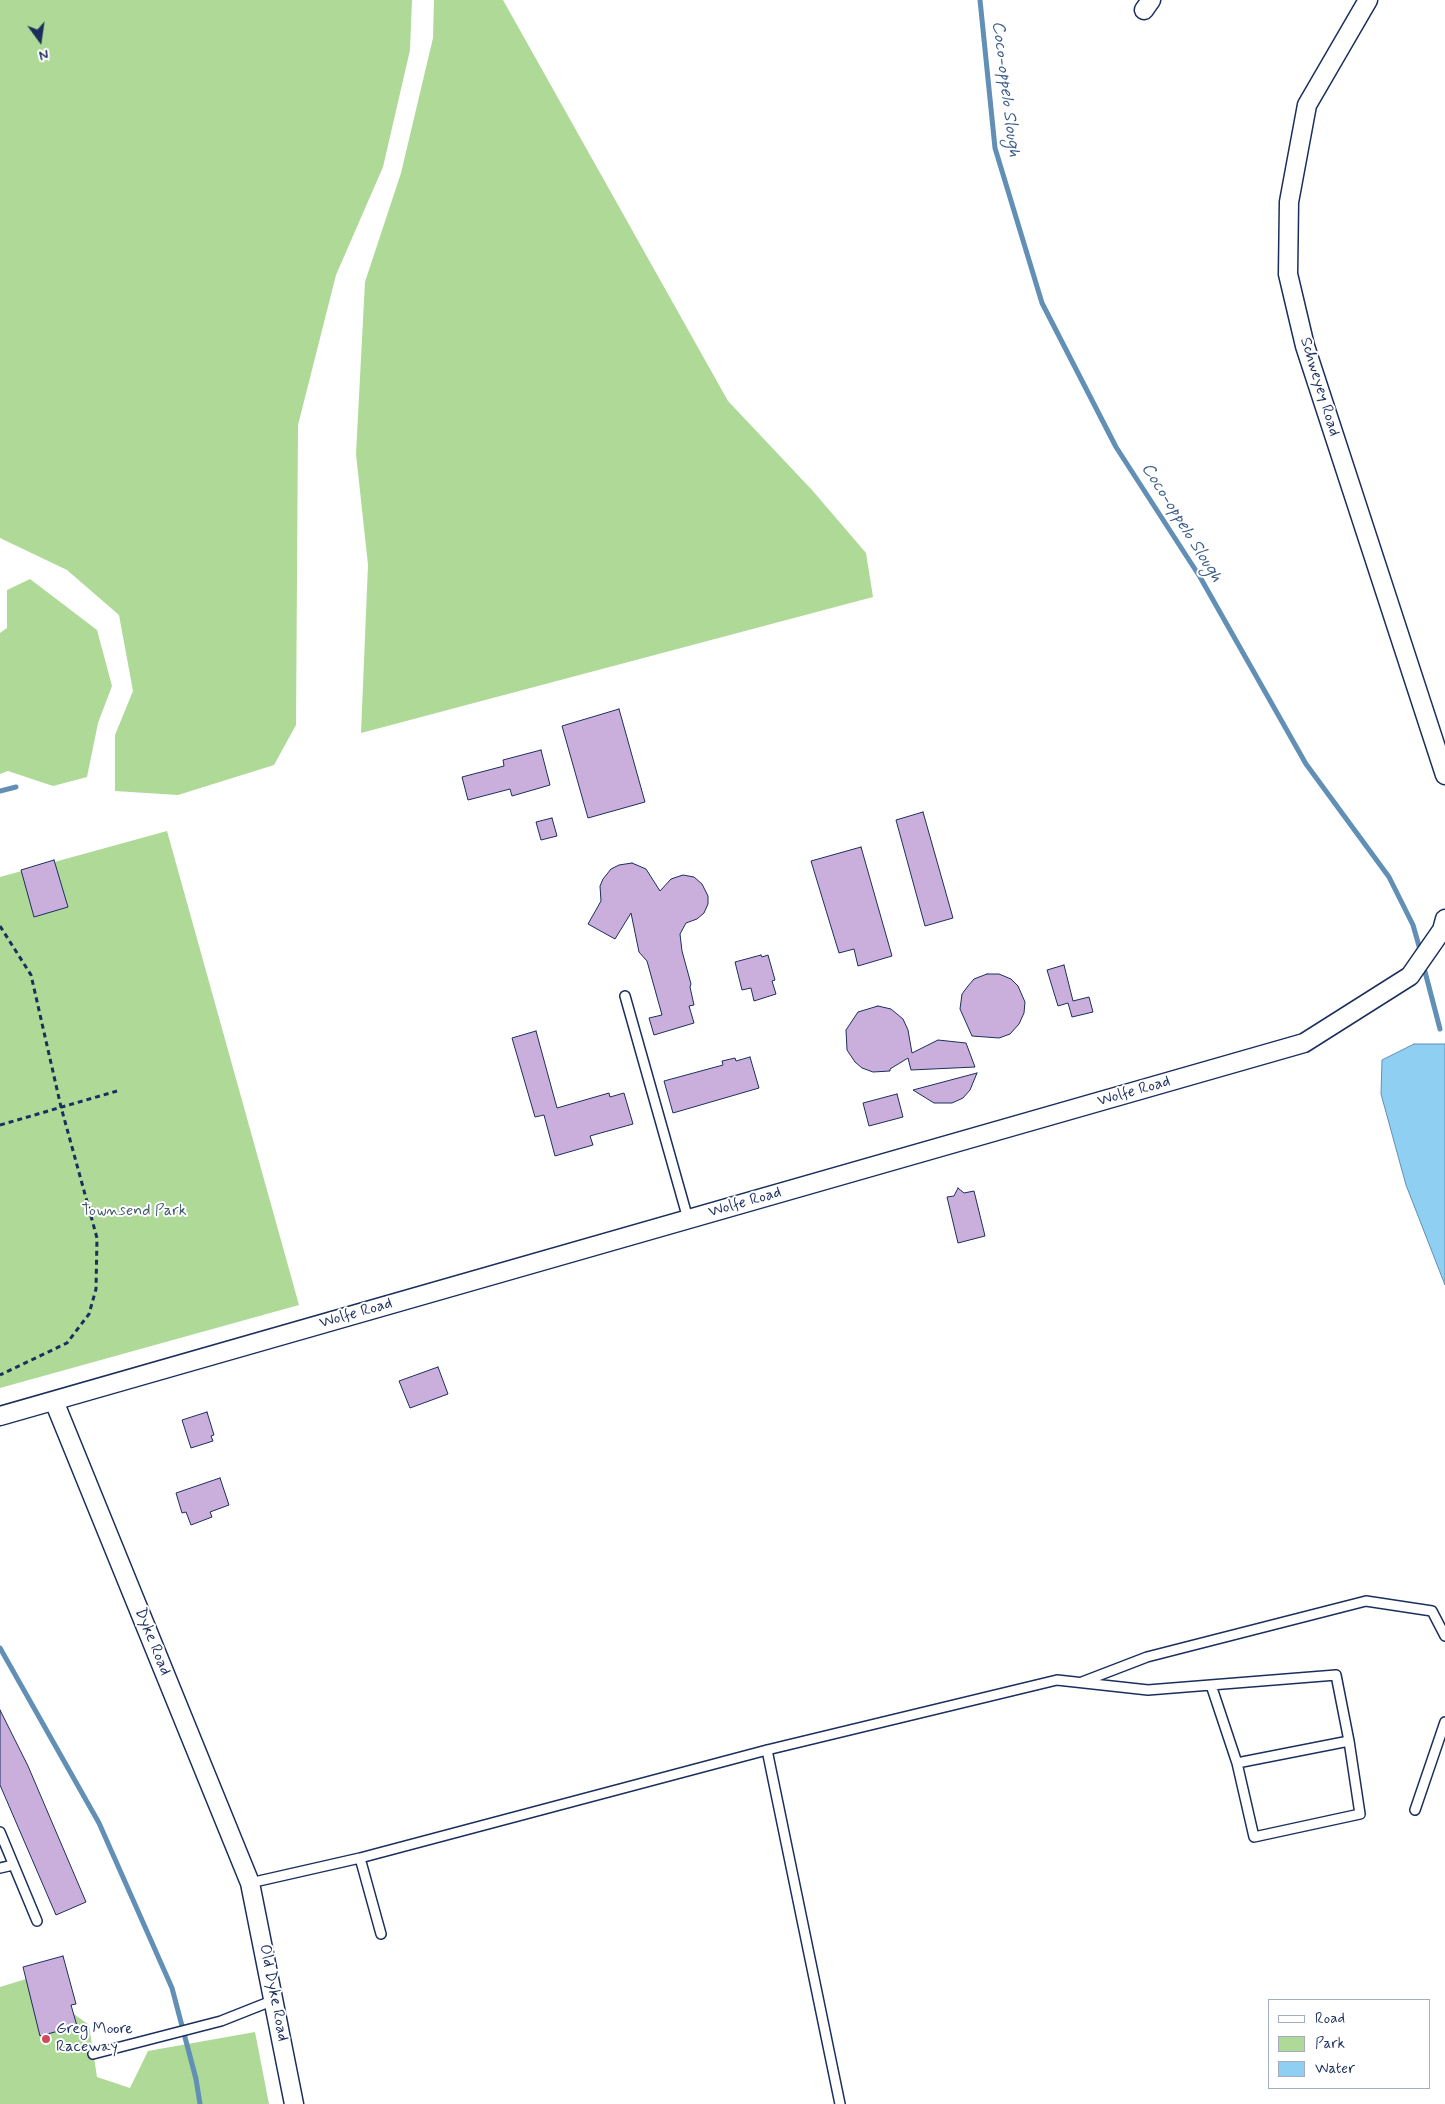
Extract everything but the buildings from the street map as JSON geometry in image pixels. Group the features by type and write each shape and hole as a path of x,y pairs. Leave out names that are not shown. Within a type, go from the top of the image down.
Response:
{"street":[{"name":"Schweyey Road","path":"1368,0 1307,105 1289,202 1288,274 1305,346 1445,775"},
{"name":"Wolfe Road","path":"0,1416 1304,1043 1410,976 1444,927"},
{"name":"Dyke Road","path":"54,1401 250,1883"},
{"name":"Old Dyke Road","path":"250,1883 294,2104"}],"lane":[{"path":"625,996 688,1219"},
{"path":"1080,1683 1148,1657 1366,1601 1432,1611 1445,1636"},
{"path":"250,1883 360,1858 768,1750 1057,1680 1148,1690 1336,1675 1350,1741 1360,1814 1254,1838 1237,1763 1211,1685"},
{"path":"1415,1810 1445,1722"},
{"path":"1237,1763 1350,1741"},
{"path":"768,1750 840,2104"},
{"path":"0,1832 37,1921"},
{"path":"360,1858 381,1934"},
{"path":"0,1868 13,1865"},
{"path":"93,2054 221,2021 274,2000"}],"path":[{"path":"0,926 31,975 61,1107 97,1238 96,1289 89,1314 67,1343 0,1375"},
{"path":"0,1124 117,1091"}],"green space":[{"path":"0,0 412,0 410,50 383,167 336,275 298,425 296,725 274,765 178,795 115,791 115,735 133,691 119,615 67,570 0,538"},
{"path":"434,0 503,0 728,401 812,490 866,553 873,597 361,733 368,565 356,454 365,282 401,173 433,38"},
{"path":"30,579 97,630 112,686 98,723 87,777 53,786 8,771 0,774 0,633 7,628 7,590"},
{"name":"Townsend Park","path":"167,831 299,1305 0,1388 0,877"},
{"path":"26,1979 89,2025 97,2077 130,2088 148,2051 255,2032 269,2104 0,2104 0,1987"}],"water":[{"path":"1414,1044 1445,1044 1445,1285 1406,1185 1381,1094 1382,1060"}],"waterway":[{"name":"Coco-oppelo Slough","path":"980,0 995,148 1042,303 1116,447 1200,577 1306,764 1389,877 1413,925 1421,953"},
{"path":"0,791 16,787"},
{"name":"Coco-oppelo Slough","path":"1423,964 1440,1029"},
{"path":"0,1648 99,1823 172,1988 196,2079 200,2104"}],"place":[{"name":"Greg Moore Raceway","path":"46,2039"}]}
